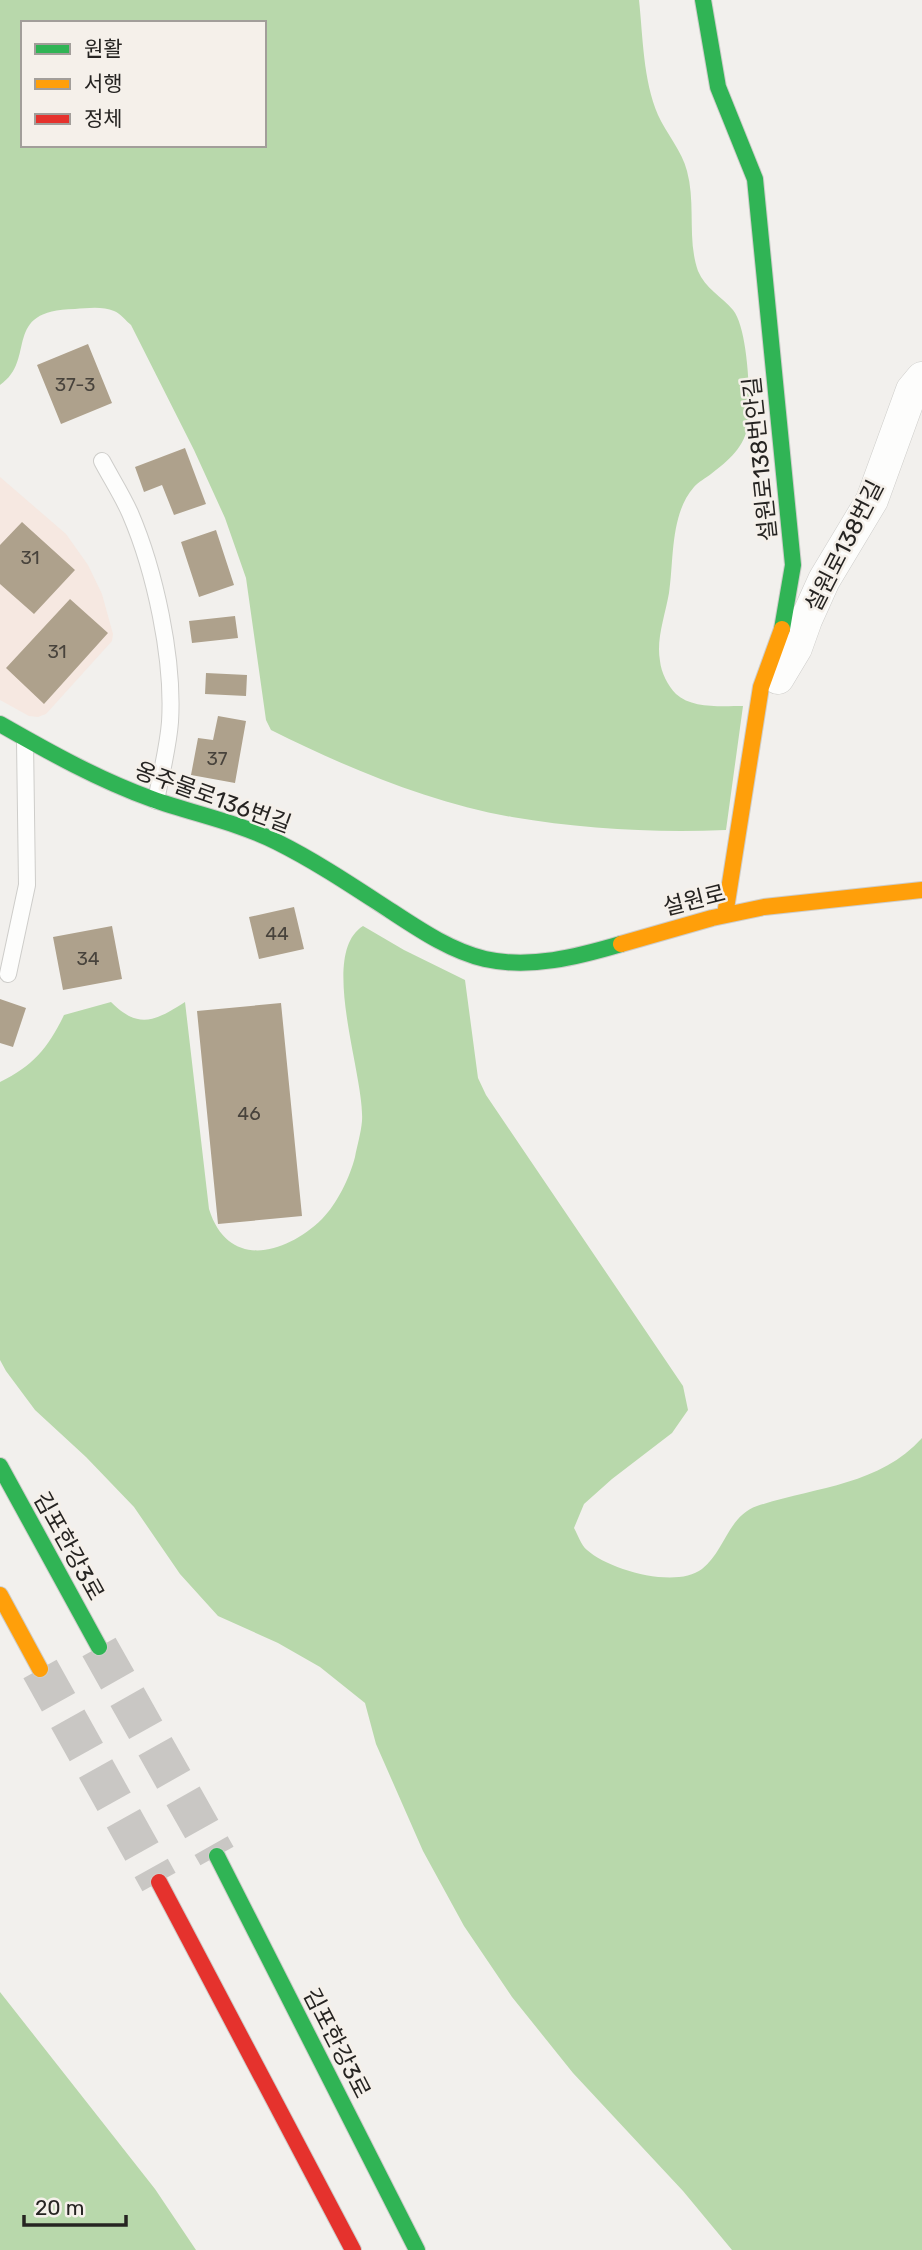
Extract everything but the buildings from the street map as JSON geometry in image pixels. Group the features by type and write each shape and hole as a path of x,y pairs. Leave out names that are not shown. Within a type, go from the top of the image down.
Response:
{"street":[{"name":"설원로138번안길","path":"703,0 718,87 755,179 793,565 780,637 761,687 725,915"},
{"name":"설원로138번길","path":"758,710 796,648 824,580 872,500 912,390 922,378"},
{"name":"옹주물로136번길","path":"0,724 104,781 156,801 260,834 328,871 431,936 480,958"},
{"name":"설원로","path":"480,958 520,963 554,960 596,952 725,915 764,907 922,890"},
{"name":"김포한강3로","path":"0,1466 99,1647"},
{"path":"0,1595 40,1669"},
{"name":"김포한강3로","path":"217,1856 417,2250"},
{"path":"159,1882 354,2250"}],"lane":[{"path":"102,461 141,540 167,654 170,721 156,801"},
{"path":"8,974 27,885 24,739"}],"shaded area":[{"path":"0,477 66,534 88,565 102,594 113,634 112,641 46,714 38,717 29,716 0,700"}],"green space":[{"path":"0,0 639,0 644,58 653,102 661,122 681,156 690,184 693,247 698,271 738,319 749,383 748,424 743,440 729,459 694,487 681,510 674,538 669,593 659,644 662,670 676,694 699,704 743,706 726,830 672,831 592,827 481,811 389,782 271,730 266,720 246,578 225,518 131,325 110,309 52,311 37,318 28,327 11,374 0,385"},
{"path":"363,926 465,980 478,1078 486,1095 683,1386 688,1410 672,1433 584,1504 574,1528 587,1550 626,1570 660,1577 690,1575 710,1562 733,1526 747,1511 866,1476 905,1454 922,1438 922,2250 732,2250 683,2191 573,2073 512,1997 464,1926 423,1851 376,1744 365,1703 320,1667 278,1643 218,1616 180,1574 134,1507 86,1457 35,1410 0,1360 0,1082 22,1069 38,1055 64,1015 111,1002 130,1016 147,1020 165,1014 185,1002 209,1209 218,1228 229,1241 243,1248 275,1248 307,1231 328,1213 342,1190 355,1157 362,1121 361,1101 347,1017 344,962 350,941"},
{"path":"0,1992 155,2189 196,2250 0,2250"}],"tunnel":[{"path":"99,1647 217,1856"},
{"path":"40,1669 159,1882"}],"traffic: fast":[{"path":"703,0 718,87 755,179 793,565 782,629"},
{"path":"0,724 113,783 277,842 425,932 472,955 502,962 536,962 570,957 621,944"},
{"path":"0,1466 99,1647"},
{"path":"217,1856 417,2250"}],"traffic: slow":[{"path":"725,915 761,687 782,629"},
{"path":"621,944 712,918 764,907 922,890"},
{"path":"0,1595 40,1669"}],"traffic: jam":[{"path":"159,1882 353,2250"}]}
